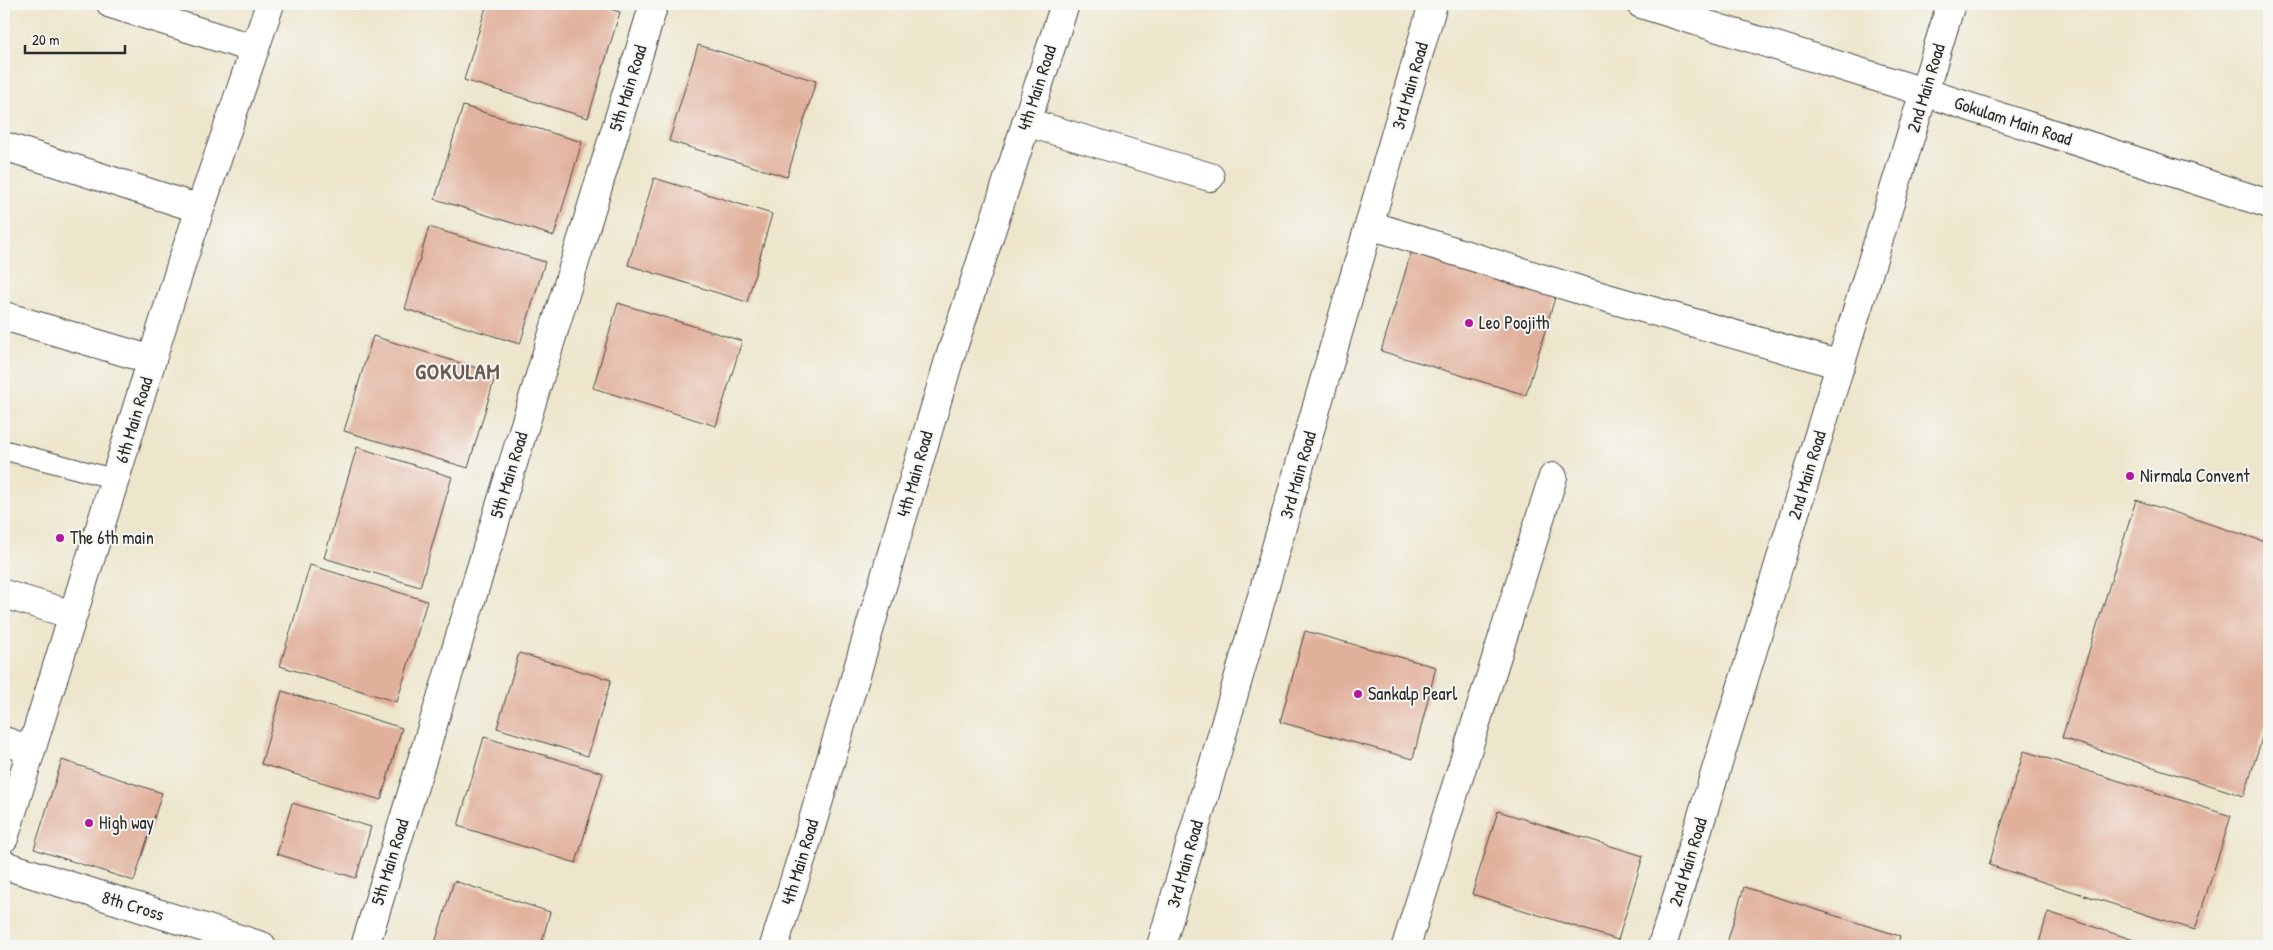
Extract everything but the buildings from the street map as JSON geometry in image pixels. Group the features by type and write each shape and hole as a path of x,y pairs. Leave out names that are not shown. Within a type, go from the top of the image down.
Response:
{"street":[{"path":"111,4 255,49"},
{"name":"6th Main Road","path":"4,838 200,209 270,4"},
{"name":"5th Main Road","path":"365,946 654,4"},
{"name":"4th Main Road","path":"774,946 808,837 948,360 1065,4"},
{"name":"3rd Main Road","path":"1161,946 1433,4"},
{"name":"Gokulam Main Road","path":"1640,4 1924,92 2269,204"},
{"name":"2nd Main Road","path":"1662,946 1951,4"},
{"path":"1026,122 1210,177"},
{"path":"4,146 200,209"},
{"path":"1370,225 1583,291 1841,365"},
{"path":"4,316 152,360"},
{"path":"1406,946 1553,477"},
{"path":"4,594 73,615"},
{"path":"4,742 31,750"},
{"name":"8th Cross","path":"4,865 262,946"}],"lane":[{"path":"4,450 115,479"}],"place":[{"name":"Leo Poojith","path":"1469,323"},
{"name":"Nirmala Convent","path":"2130,476"},
{"name":"The 6th main","path":"60,538"},
{"name":"Sankalp Pearl","path":"1358,694"},
{"name":"High way","path":"89,823"}],"district":[{"name":"GOKULAM","path":"458,371"}]}
